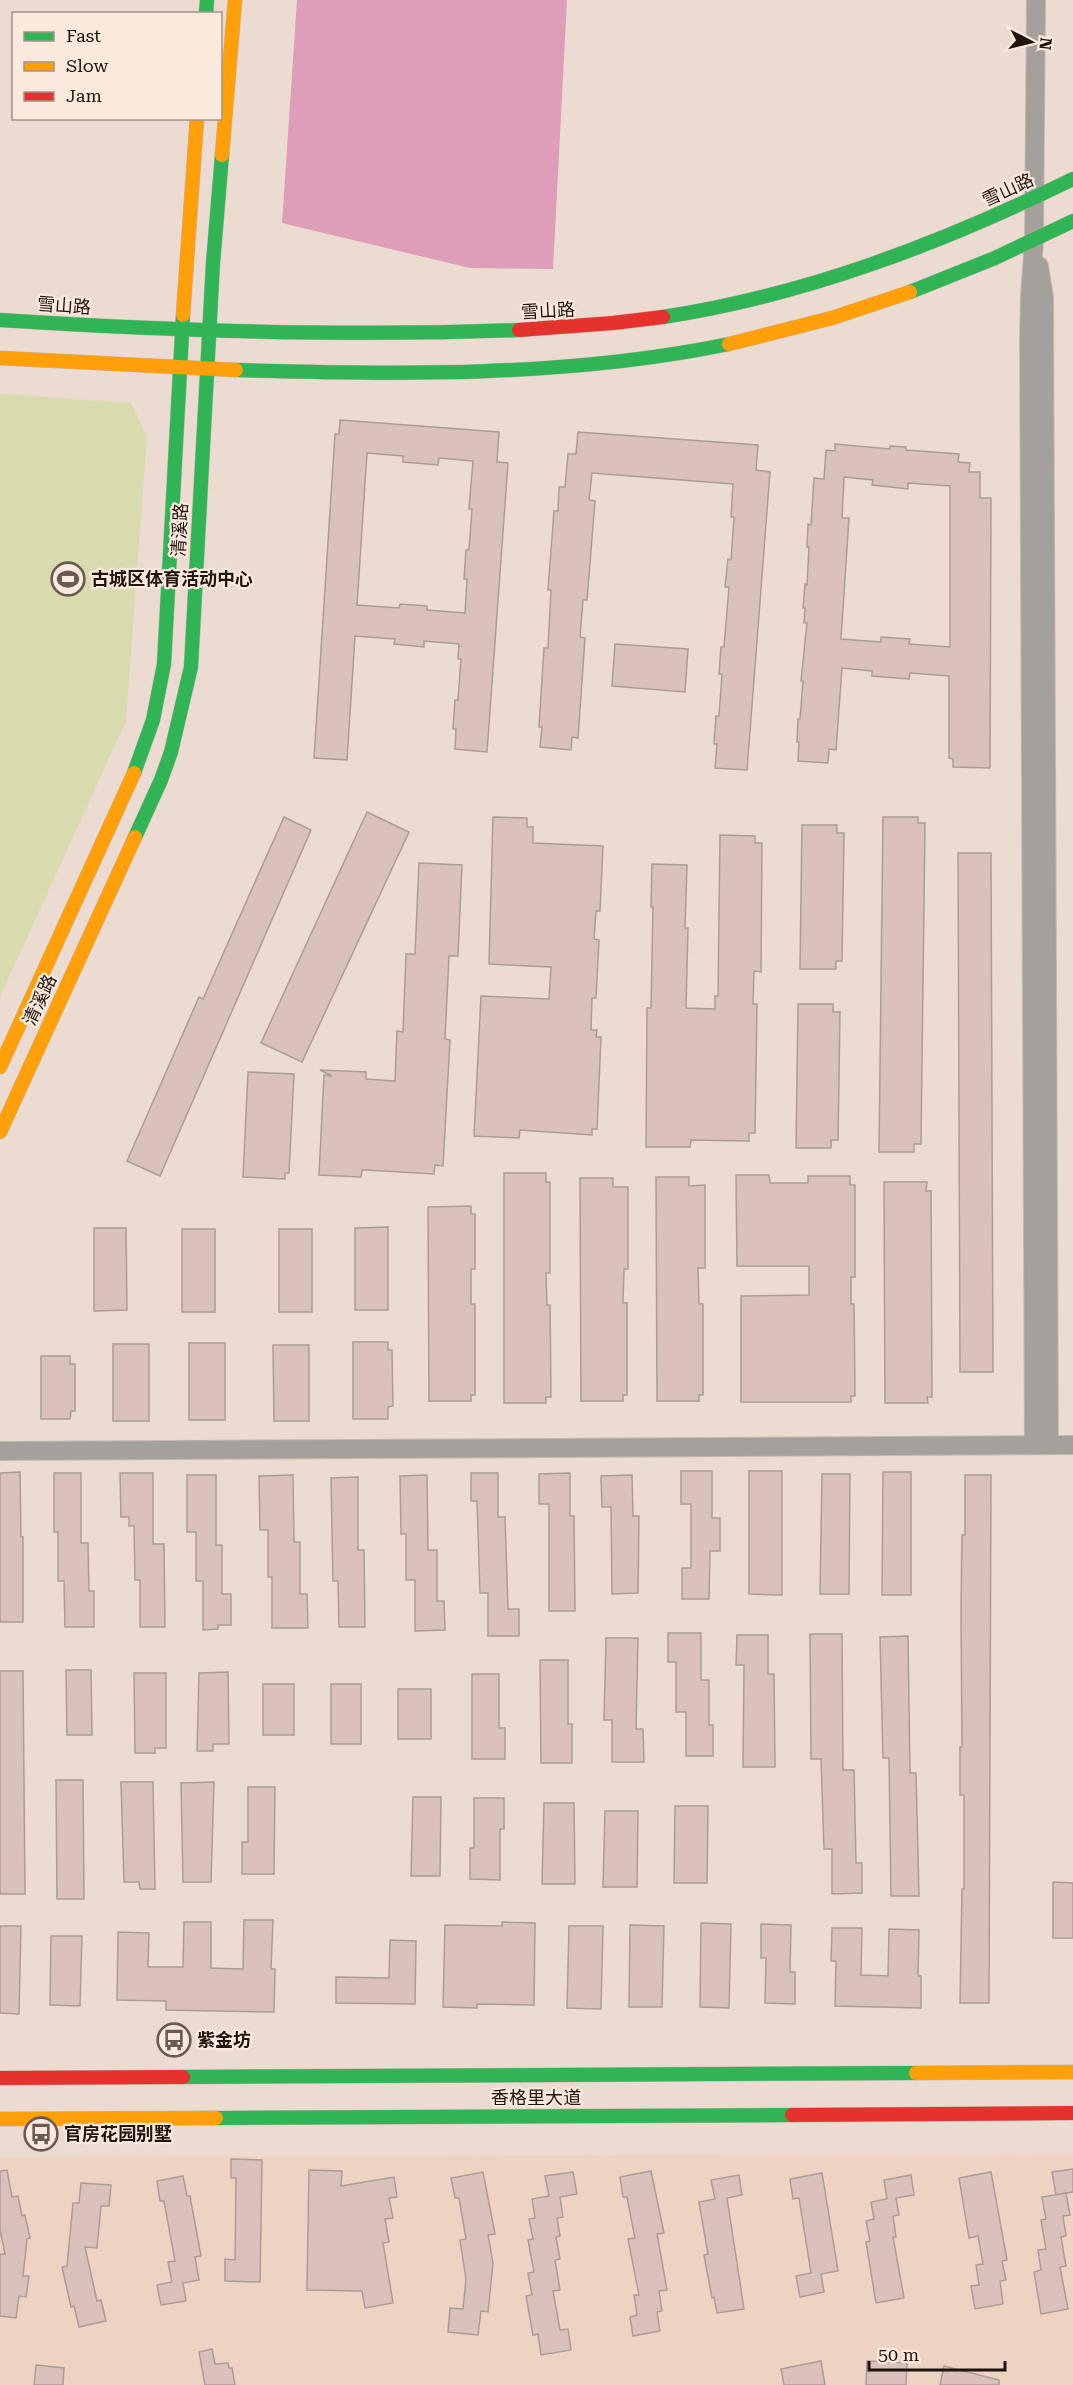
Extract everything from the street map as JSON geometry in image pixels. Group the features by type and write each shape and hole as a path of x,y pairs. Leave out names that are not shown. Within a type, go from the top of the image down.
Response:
{"main road":[{"name":"清溪路","path":"0,1132 161,780 179,727 191,667 209,331 235,0"},
{"name":"清溪路","path":"0,1067 136,769 153,720 164,664 182,330 197,120"},
{"name":"雪山路","path":"0,320 182,330 363,334 495,332 591,326 689,313 783,292 872,264 966,229 1073,179"},
{"path":"0,358 180,368 365,372 506,369 595,364 747,341 839,315 933,283 1034,241 1073,221"},
{"name":"香格里大道","path":"0,2078 1073,2072"},
{"name":"香格里大道","path":"0,2119 1073,2113"}],"street":[{"path":"1036,0 1034,241 1029,351 1042,1445"},
{"path":"0,1450 1073,1445"}],"shaded area":[{"path":"297,0 567,0 553,269 470,268 282,223"},
{"path":"1073,2154 1073,2385 0,2385 0,2157"}],"green space":[{"name":"古城区体育活动中心","path":"0,394 131,403 147,436 126,721 0,997"}],"building":[{"path":"340,420 499,432 497,462 508,463 487,752 455,749 456,729 453,729 461,659 458,659 459,644 424,641 424,647 394,644 395,639 355,636 347,760 314,758 335,434 339,434","holes":["367,453 403,456 403,462 438,465 439,458 473,461 469,509 472,509 469,550 466,550 464,579 467,579 465,613 427,610 427,606 400,604 399,608 357,605"]},
{"path":"578,432 758,445 756,470 770,472 747,770 715,768 716,716 719,716 722,674 719,674 721,647 724,647 729,587 725,587 728,559 731,560 734,517 731,517 733,484 592,473 589,500 595,501 587,600 583,600 580,637 585,638 578,738 572,737 571,750 540,747 542,727 539,727 544,648 548,648 551,590 548,590 554,511 558,511 559,487 565,487 568,454 576,454"},
{"path":"835,444 890,449 890,446 906,447 906,450 959,454 958,462 970,463 969,472 980,472 980,498 991,498 990,768 953,767 953,759 949,758 949,676 910,673 909,679 872,676 872,671 842,668 836,750 829,749 828,763 798,761 798,719 800,719 807,623 804,623 805,608 803,608 805,584 807,585 808,524 811,525 814,478 824,479 826,450 835,451","holes":["844,477 873,480 872,485 908,489 908,483 950,486 950,647 909,644 910,639 881,637 881,642 841,639 849,518 842,518"]},
{"path":"615,644 688,649 685,692 612,686"},
{"path":"367,812 409,832 302,1062 261,1043"},
{"path":"284,817 311,830 160,1176 127,1161 199,997 203,999"},
{"path":"493,817 527,818 527,827 533,827 533,843 603,846 600,911 596,911 594,939 599,940 596,998 592,998 591,1030 597,1030 596,1037 601,1037 597,1129 592,1129 592,1135 520,1130 519,1138 474,1136 481,996 549,999 551,967 489,964"},
{"path":"883,817 918,817 918,823 925,823 921,1144 914,1144 914,1152 879,1152"},
{"path":"802,825 837,825 837,833 844,833 842,961 836,961 836,969 800,969"},
{"path":"720,835 755,836 755,843 762,843 761,972 754,971 753,1004 757,1004 755,1133 749,1133 749,1141 691,1140 690,1147 646,1147 647,1008 651,1008 652,864 687,865 686,1008 715,1009 715,996 718,996"},
{"path":"958,853 991,853 993,1372 960,1372"},
{"path":"419,863 462,865 458,956 449,956 445,1039 450,1040 443,1166 435,1165 434,1174 362,1170 361,1177 319,1175 324,1075 332,1076 320,1070 366,1072 366,1079 395,1081 397,1031 403,1032 406,954 415,954"},
{"path":"798,1004 833,1004 833,1012 840,1012 838,1140 831,1140 831,1148 796,1148"},
{"path":"248,1072 294,1074 289,1173 285,1173 285,1179 243,1177"},
{"path":"504,1173 546,1173 546,1182 550,1182 550,1273 546,1273 547,1305 550,1305 551,1397 546,1397 546,1403 504,1403"},
{"path":"736,1175 769,1175 770,1183 808,1183 808,1176 850,1176 850,1185 855,1185 855,1277 851,1277 851,1304 854,1304 855,1396 851,1396 851,1402 741,1402 741,1296 809,1295 809,1266 737,1266"},
{"path":"656,1177 689,1177 689,1186 705,1185 705,1268 698,1268 699,1304 703,1304 703,1395 699,1395 699,1401 657,1401"},
{"path":"580,1178 613,1178 613,1187 628,1187 628,1269 624,1269 623,1303 627,1303 627,1395 623,1395 623,1401 581,1401"},
{"path":"884,1182 927,1182 926,1191 931,1191 932,1397 927,1397 928,1403 885,1403"},
{"path":"471,1206 471,1214 475,1214 475,1269 471,1269 471,1304 475,1304 475,1395 471,1395 471,1401 429,1401 428,1207"},
{"path":"388,1227 388,1310 355,1310 355,1228"},
{"path":"94,1228 126,1228 127,1310 94,1311"},
{"path":"182,1229 215,1229 215,1312 182,1312"},
{"path":"279,1229 312,1229 312,1312 279,1312"},
{"path":"353,1342 388,1342 388,1350 392,1350 393,1406 388,1407 388,1419 353,1419"},
{"path":"189,1343 225,1343 225,1420 189,1420"},
{"path":"113,1344 149,1344 149,1421 113,1421"},
{"path":"273,1345 309,1345 309,1421 274,1421"},
{"path":"41,1356 70,1356 70,1364 75,1364 75,1411 71,1411 70,1419 41,1419"},
{"path":"681,1471 712,1471 712,1518 720,1518 720,1551 710,1551 709,1599 682,1599 682,1568 691,1568 691,1504 681,1504"},
{"path":"749,1471 782,1471 782,1595 749,1594"},
{"path":"20,1472 23,1622 0,1622 0,1473"},
{"path":"883,1472 911,1472 911,1595 882,1595"},
{"path":"54,1473 81,1473 81,1543 88,1543 89,1591 94,1591 94,1627 65,1627 64,1581 58,1581 58,1532 54,1532"},
{"path":"120,1473 153,1473 153,1544 164,1544 165,1627 140,1627 140,1580 135,1580 134,1526 129,1526 129,1517 121,1517"},
{"path":"471,1473 498,1473 498,1517 505,1517 508,1609 519,1609 519,1636 488,1636 488,1593 480,1593 477,1501 471,1501"},
{"path":"570,1473 570,1516 574,1516 575,1611 549,1611 549,1504 539,1504 539,1474"},
{"path":"822,1474 850,1474 849,1594 820,1594"},
{"path":"187,1475 216,1475 216,1545 222,1545 222,1594 231,1594 231,1625 218,1625 218,1629 203,1630 203,1581 196,1581 196,1532 187,1532"},
{"path":"293,1475 294,1542 300,1542 300,1594 307,1594 308,1628 272,1628 272,1577 268,1577 268,1530 260,1530 259,1476"},
{"path":"427,1475 428,1550 437,1550 437,1601 444,1601 445,1630 415,1631 415,1580 406,1580 406,1534 401,1534 400,1476"},
{"path":"632,1475 633,1516 639,1516 638,1593 612,1594 611,1507 602,1507 601,1476"},
{"path":"965,1475 991,1475 989,2003 960,2003 962,1889 964,1889 964,1795 960,1795 960,1747 962,1747 961,1611"},
{"path":"358,1477 358,1550 364,1550 365,1627 339,1627 338,1581 333,1581 331,1478"},
{"path":"668,1633 701,1633 701,1680 709,1680 709,1725 713,1725 713,1756 686,1756 686,1712 676,1712 676,1662 668,1662"},
{"path":"810,1634 842,1634 843,1770 854,1770 856,1863 862,1863 862,1893 832,1894 832,1849 824,1849 821,1759 811,1759"},
{"path":"737,1635 768,1635 768,1674 774,1674 775,1767 743,1767 744,1665 736,1665"},
{"path":"908,1636 910,1773 916,1773 919,1896 891,1896 889,1758 883,1758 880,1637"},
{"path":"606,1638 638,1638 636,1729 643,1729 644,1762 612,1762 612,1720 604,1720"},
{"path":"540,1660 568,1660 568,1724 572,1724 572,1763 541,1763"},
{"path":"66,1670 91,1670 92,1735 67,1735"},
{"path":"0,1671 23,1671 25,1894 0,1894"},
{"path":"228,1672 229,1744 213,1744 213,1751 197,1751 199,1673"},
{"path":"134,1673 166,1673 166,1748 155,1748 155,1753 135,1753"},
{"path":"472,1674 499,1674 499,1728 505,1728 505,1759 472,1759"},
{"path":"263,1684 294,1684 294,1735 263,1735"},
{"path":"331,1684 361,1684 361,1744 331,1744"},
{"path":"398,1689 431,1689 431,1739 398,1739"},
{"path":"56,1780 83,1780 84,1899 57,1899"},
{"path":"121,1782 153,1782 155,1889 140,1889 139,1882 124,1882"},
{"path":"214,1782 211,1882 183,1882 181,1783"},
{"path":"248,1787 275,1787 274,1874 242,1874 242,1842 248,1842"},
{"path":"413,1797 441,1797 440,1876 411,1876"},
{"path":"474,1798 504,1798 504,1829 500,1829 500,1880 470,1879 470,1848 474,1848"},
{"path":"544,1803 574,1803 575,1884 542,1884"},
{"path":"675,1806 708,1806 707,1883 674,1883"},
{"path":"605,1811 638,1811 637,1887 603,1887"},
{"path":"1053,1882 1073,1883 1073,1938 1053,1938"},
{"path":"244,1920 273,1920 271,1969 275,1969 274,2012 166,2010 166,2001 117,2000 118,1932 149,1933 148,1967 183,1967 184,1922 211,1922 211,1968 243,1969"},
{"path":"502,1922 535,1923 534,2005 477,2004 477,2008 443,2007 445,1925 502,1926"},
{"path":"701,1923 731,1924 729,2008 700,2007"},
{"path":"761,1924 791,1925 790,1972 795,1972 795,2004 765,2003 766,1958 761,1958"},
{"path":"630,1925 664,1926 662,2007 629,2007"},
{"path":"0,1926 21,1926 19,2014 0,2013"},
{"path":"569,1926 603,1926 601,2009 567,2008"},
{"path":"832,1928 862,1928 861,1975 888,1976 889,1929 919,1930 918,1976 921,1976 921,2008 835,2006 836,1961 831,1961"},
{"path":"51,1936 82,1936 80,2006 50,2005"},
{"path":"390,1940 416,1941 415,2004 336,2003 336,1977 389,1978"},
{"path":"231,2159 262,2160 260,2282 225,2281 225,2259 235,2260 236,2178 231,2178"},
{"path":"1073,2169 1073,2192 1056,2195 1052,2172"},
{"path":"7,2170 12,2197 18,2196 30,2238 27,2239 23,2276 29,2276 26,2297 19,2296 16,2318 0,2316 0,2254 5,2254 0,2230 0,2171"},
{"path":"309,2170 342,2171 341,2186 394,2177 397,2197 389,2198 393,2218 385,2219 389,2242 383,2243 393,2303 365,2308 362,2291 307,2290"},
{"path":"651,2171 664,2233 657,2234 667,2290 659,2291 662,2311 657,2312 660,2331 633,2336 630,2317 637,2315 634,2295 639,2295 628,2239 635,2238 627,2197 623,2197 620,2177"},
{"path":"483,2172 495,2234 488,2235 493,2263 488,2312 481,2311 478,2335 448,2332 450,2308 463,2309 466,2279 460,2240 466,2239 459,2198 455,2198 451,2178"},
{"path":"573,2172 577,2194 560,2197 563,2217 557,2218 560,2236 556,2237 560,2259 555,2260 560,2290 553,2291 560,2330 568,2329 571,2350 541,2355 538,2334 533,2335 526,2296 532,2295 528,2273 534,2272 528,2240 533,2239 529,2219 535,2218 532,2199 549,2196 545,2176"},
{"path":"991,2172 1007,2260 1002,2261 1006,2280 1000,2281 1003,2304 975,2309 971,2286 979,2285 976,2265 983,2264 978,2236 969,2238 959,2178"},
{"path":"822,2173 838,2271 821,2274 824,2292 800,2297 796,2276 811,2273 799,2198 793,2199 790,2179"},
{"path":"739,2175 742,2195 727,2198 744,2309 717,2313 704,2255 708,2254 699,2202 715,2199 711,2180"},
{"path":"911,2175 914,2195 896,2198 899,2215 893,2216 896,2237 893,2237 904,2298 876,2303 866,2242 870,2241 866,2221 874,2219 871,2202 887,2199 884,2180"},
{"path":"183,2176 187,2196 190,2196 201,2256 195,2257 199,2280 183,2283 186,2301 161,2305 157,2285 172,2282 168,2262 175,2261 164,2201 160,2201 157,2181"},
{"path":"81,2183 111,2185 109,2206 101,2206 97,2248 85,2247 97,2301 101,2300 106,2321 79,2327 74,2306 71,2307 62,2267 67,2266 73,2203 79,2203"},
{"path":"1066,2193 1070,2215 1063,2216 1066,2236 1061,2237 1066,2266 1060,2267 1068,2309 1041,2314 1034,2272 1041,2270 1038,2250 1046,2249 1041,2220 1046,2219 1042,2197"},
{"path":"212,2349 215,2364 228,2363 229,2368 232,2368 235,2385 205,2385 199,2352"},
{"path":"821,2361 825,2385 784,2385 781,2369"},
{"path":"867,2361 907,2363 906,2385 866,2385"},
{"path":"36,2365 64,2368 63,2385 34,2385"},
{"path":"944,2366 999,2380 999,2385 940,2385"}],"traffic: fast":[{"path":"206,12 207,0"},
{"path":"135,837 171,752 191,667 213,263 222,155"},
{"path":"663,317 769,295 873,264 974,224 1073,179"},
{"path":"910,292 995,258 1073,221"},
{"path":"134,773 153,720 164,664 183,315"},
{"path":"0,320 260,332 389,333 519,330"},
{"path":"236,370 421,373 545,368 669,355 729,344"},
{"path":"183,2077 916,2073"},
{"path":"216,2118 792,2115"}],"traffic: slow":[{"path":"222,155 235,0"},
{"path":"183,315 197,120"},
{"path":"729,344 832,318 910,292"},
{"path":"0,358 236,370"},
{"path":"0,1067 134,773"},
{"path":"0,1132 135,837"},
{"path":"916,2073 1073,2072"},
{"path":"0,2119 216,2118"}],"traffic: jam":[{"path":"519,330 663,317"},
{"path":"0,2078 183,2077"},
{"path":"792,2115 1073,2113"}],"place":[{"name":"古城区体育活动中心","path":"68,579"},
{"name":"紫金坊","path":"174,2040"},
{"name":"官房花园别墅","path":"41,2134"}]}
